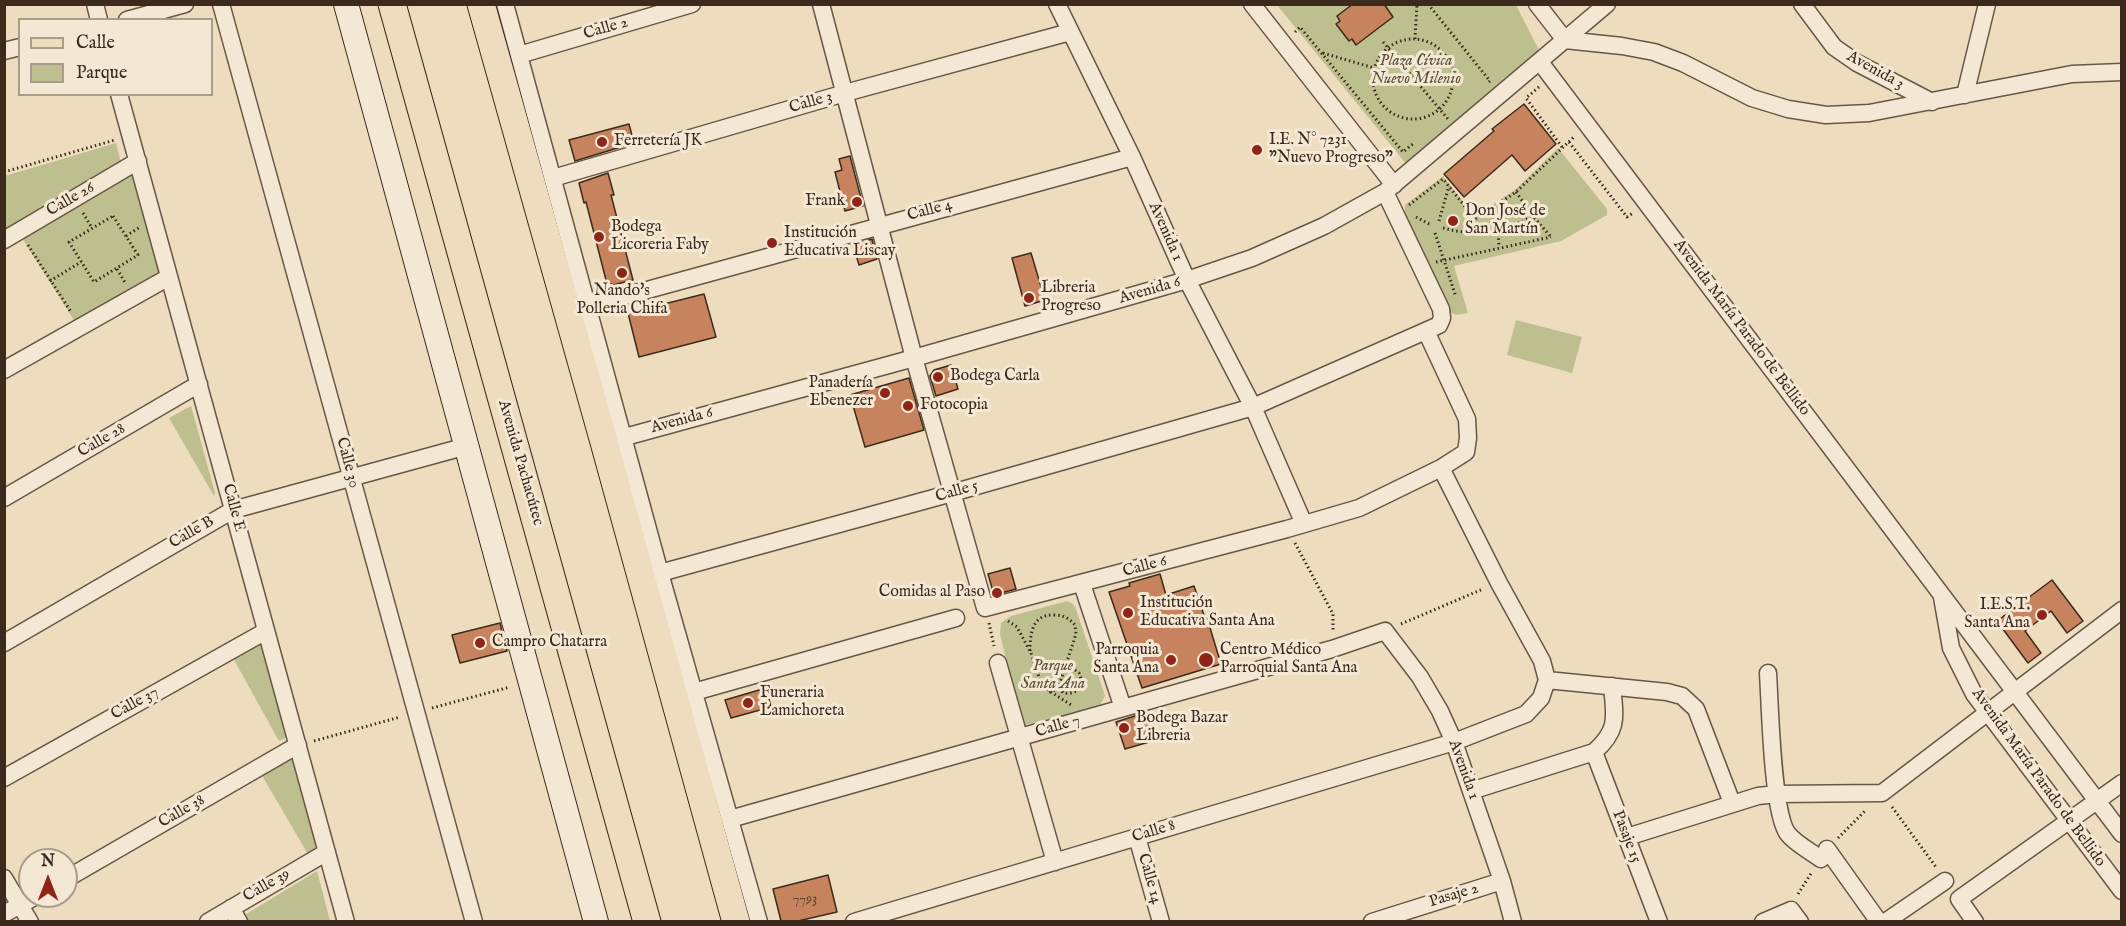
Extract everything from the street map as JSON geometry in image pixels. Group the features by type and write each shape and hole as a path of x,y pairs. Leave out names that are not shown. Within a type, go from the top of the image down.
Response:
{"main road":[{"name":"Avenida Pachacútec","path":"392,4 647,921"},
{"path":"481,4 736,921"}],"street":[{"path":"134,18 185,4"},
{"name":"Calle 30","path":"221,4 474,921"},
{"path":"346,4 596,921"},
{"path":"506,4 660,573 759,921"},
{"name":"Calle 2","path":"519,55 692,4"},
{"path":"821,4 914,358 985,608"},
{"name":"Avenida 1","path":"1057,4 1132,157 1187,280 1253,407 1304,524"},
{"path":"1252,4 1389,188 1441,309 1442,318 1439,325 1426,332"},
{"path":"1537,4 1565,40 1654,52 1683,63 1752,98 1788,109 1826,115 1869,113 2072,74 2121,72"},
{"name":"Avenida 6","path":"625,437 914,358 1187,280 1252,258 1324,226 1389,188 1606,4"},
{"name":"Avenida 3","path":"1802,4 1834,47 1857,63 1932,102"},
{"path":"1965,95 1987,4"},
{"name":"Calle 3","path":"553,178 845,93 1070,32"},
{"name":"Avenida María Parado de Bellido","path":"1540,62 2121,834"},
{"name":"Calle E","path":"120,96 346,921"},
{"name":"Calle 4","path":"589,306 880,224 1132,157"},
{"name":"Calle 26","path":"12,235 138,161"},
{"path":"4,370 169,277"},
{"name":"Calle 5","path":"660,573 1253,407 1426,332"},
{"name":"Calle 6","path":"985,608 1082,584 1359,508 1442,468 1466,452 1467,419 1426,332"},
{"name":"Calle 28","path":"4,498 199,384"},
{"name":"Calle B","path":"4,643 233,510 467,446"},
{"path":"1442,468 1499,583 1542,661 1547,680 1667,692 1682,696 1696,709 1732,803"},
{"path":"1082,584 1123,708"},
{"name":"Avenida María Parado de Bellido","path":"1941,593 1951,648 1974,694 2121,891"},
{"path":"1627,837 1732,803 1776,794 1882,793 2121,610"},
{"path":"694,692 956,618"},
{"name":"Calle 37","path":"4,778 266,631"},
{"name":"Avenida 1","path":"1385,631 1420,677 1440,711 1454,742 1502,881 1513,921"},
{"name":"Calle 7","path":"730,819 1332,649 1385,631"},
{"path":"998,663 1055,862"},
{"path":"1768,673 1776,794 1781,819 1787,833 1824,854 1879,921"},
{"name":"Calle 8","path":"854,921 1454,742 1526,714 1540,698 1547,680"},
{"path":"1471,791 1594,752 1607,741 1615,723 1612,686"},
{"name":"Calle 38","path":"78,872 298,745"},
{"name":"Pasaje 15","path":"1594,752 1659,921"},
{"path":"1975,921 1959,899 2121,783"},
{"name":"Calle 14","path":"1137,837 1161,921"},
{"name":"Calle 39","path":"207,921 235,914 327,852"},
{"path":"4,878 18,900"},
{"name":"Pasaje 2","path":"1372,921 1502,881"},
{"path":"1885,921 1945,881"},
{"path":"4,914 18,907"},
{"path":"1763,921 1796,916"}],"path":[{"path":"1415,39 1417,4"},
{"path":"1428,4 1490,81 1482,88"},
{"path":"1281,41 1300,27 1403,152 1420,138"},
{"path":"1415,39 1434,44 1447,57 1452,66 1454,85 1447,103 1440,110 1414,120 1395,116 1381,104 1373,86 1377,60 1388,47 1396,42 1415,39"},
{"path":"1383,42 1458,131"},
{"path":"1321,53 1374,68"},
{"path":"1545,82 1526,98 1563,148"},
{"path":"1408,211 1410,205 1443,179 1475,219 1516,192 1587,124"},
{"path":"4,172 130,135"},
{"path":"1569,142 1627,217 1647,203"},
{"path":"1439,222 1449,186"},
{"path":"1431,263 1551,237 1516,192"},
{"path":"1491,208 1498,230 1499,247"},
{"path":"82,212 92,229"},
{"path":"113,216 138,255 94,282 69,242 92,229 113,216"},
{"path":"1443,228 1465,232 1498,230 1516,225 1533,216"},
{"path":"126,236 144,224"},
{"path":"1435,233 1458,304"},
{"path":"12,235 50,281 80,327"},
{"path":"50,281 81,262"},
{"path":"116,268 130,291"},
{"path":"1287,529 1333,614 1332,649"},
{"path":"1385,631 1499,583"},
{"path":"985,608 998,663"},
{"path":"1030,651 1030,636 1035,622 1048,615 1065,616 1075,625 1076,634 1059,686 1063,693 1068,694 1078,691 1083,684 1079,673 1067,664"},
{"path":"1011,618 1005,621 1017,627 1037,666 1042,686 1092,717"},
{"path":"1077,619 1081,630"},
{"path":"1049,692 1061,688"},
{"path":"1882,793 1945,881"}],"green space":[{"name":"Plaza Cívica Nuevo Milenio","path":"1277,5 1516,5 1541,54 1407,165"},
{"path":"116,143 121,163 5,233 5,176"},
{"path":"1558,148 1607,209 1607,215 1561,241 1454,266 1468,313 1451,313 1446,309 1405,213 1405,205 1443,176 1475,217 1516,189"},
{"path":"132,170 159,275 77,325 20,235"},
{"path":"1516,320 1582,337 1572,373 1507,355"},
{"path":"191,406 215,493 214,496 169,418"},
{"name":"Parque Santa Ana","path":"1067,601 1076,609 1105,696 1100,705 1093,709 1025,725 1021,722 1000,634 1001,623 1011,616"},
{"path":"263,643 290,736 279,741 233,658"},
{"path":"293,755 320,851 309,856 260,772"},
{"path":"317,871 330,921 246,921 243,916"}],"building":[{"path":"1353,4 1384,4 1393,17 1356,45 1352,39 1349,41 1336,24 1340,21 1337,16"},
{"path":"1524,104 1556,144 1525,171 1512,155 1464,197 1444,174 1494,131 1492,129"},
{"name":"Ferretería JK","path":"629,124 634,143 575,161 569,140"},
{"path":"850,156 863,206 845,211 835,172 842,170 839,159"},
{"path":"608,173 614,195 611,195 633,280 613,285 606,280 579,183"},
{"path":"872,239 877,259 859,265 853,245"},
{"path":"1031,253 1045,300 1025,306 1012,258"},
{"path":"704,294 716,337 639,357 628,313"},
{"path":"951,365 958,389 936,396 930,376 934,370"},
{"path":"909,378 924,430 865,447 850,395"},
{"path":"1010,568 1016,589 994,595 988,574"},
{"path":"1160,574 1166,595 1194,586 1205,618 1207,618 1221,664 1142,688 1109,592 1130,586 1129,583"},
{"name":"I.E.S.T. Santa Ana","path":"2052,580 2083,621 2067,633 2051,611 2025,631 2041,653 2028,663 1997,621"},
{"name":"Campro Chatarra","path":"500,623 507,651 460,663 452,635"},
{"name":"Funeraria Lamichoreta","path":"766,688 771,707 731,718 725,700"},
{"path":"1147,712 1156,740 1125,749 1116,722"},
{"path":"828,875 837,912 798,921 781,921 773,889"}],"place":[{"name":"Ferretería JK","path":"602,142"},
{"name":"I.E. N° 7231 \"Nuevo Progreso\"","path":"1257,150"},
{"name":"Frank","path":"857,202"},
{"name":"Don José de San Martín","path":"1453,221"},
{"name":"Bodega Licoreria Faby","path":"599,237"},
{"name":"Institución Educativa Liscay","path":"772,243"},
{"name":"Nando's Polleria Chifa","path":"622,273"},
{"name":"Libreria Progreso","path":"1029,298"},
{"name":"Bodega Carla","path":"938,377"},
{"name":"Panadería Ebenezer","path":"885,393"},
{"name":"Fotocopia","path":"908,406"},
{"name":"Comidas al Paso","path":"997,593"},
{"name":"Institución Educativa Santa Ana","path":"1128,613"},
{"name":"I.E.S.T. Santa Ana","path":"2042,615"},
{"name":"Campro Chatarra","path":"480,643"},
{"name":"Parroquia Santa Ana","path":"1171,660"},
{"name":"Centro Médico Parroquial Santa Ana","path":"1206,660"},
{"name":"Funeraria Lamichoreta","path":"748,703"},
{"name":"Bodega Bazar Libreria","path":"1124,728"}]}
